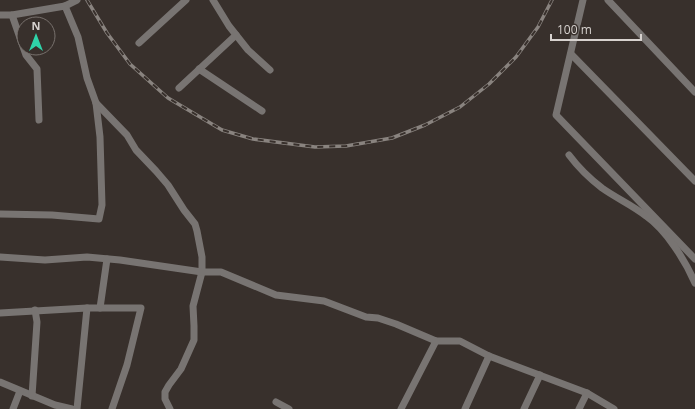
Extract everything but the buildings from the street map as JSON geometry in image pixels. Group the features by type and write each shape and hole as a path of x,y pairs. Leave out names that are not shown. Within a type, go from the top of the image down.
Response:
{"street":[{"path":"0,15 12,15 65,6 77,0"},
{"path":"139,43 186,0"},
{"path":"213,0 229,26 248,50 270,70"},
{"path":"583,0 556,115 695,259"},
{"path":"608,0 695,92"},
{"path":"0,214 52,214 99,218 102,205 100,137 96,103 87,78 78,37 65,6"},
{"path":"12,15 26,55 36,69 39,120"},
{"path":"179,88 236,35"},
{"path":"571,54 695,180"},
{"path":"199,69 262,111"},
{"path":"96,103 127,135 136,150 168,185 195,224 202,257 202,272 193,306 194,340 181,370 165,392 165,399 170,409"},
{"path":"569,155 579,168 602,188 656,224 673,246 695,282"},
{"path":"0,257 45,260 87,258 107,259 164,265 202,272 221,272 276,295 324,301 366,318 378,318 396,324 436,341 460,341 489,356 587,393 614,409"},
{"path":"100,308 107,259"},
{"path":"77,409 87,308"},
{"path":"0,313 87,308 141,308 127,365 112,409"},
{"path":"32,396 36,322 35,310"},
{"path":"402,409 436,341"},
{"path":"465,409 489,356"},
{"path":"524,409 540,375"},
{"path":"0,382 55,405 72,409"},
{"path":"13,409 20,391"},
{"path":"579,409 587,393"},
{"path":"276,402 290,409"}],"railway":[{"path":"87,0 107,33 130,64 168,98 222,130 253,139 315,147 346,146 392,138 425,125 460,107 489,84 516,57 538,27 552,0"}]}
